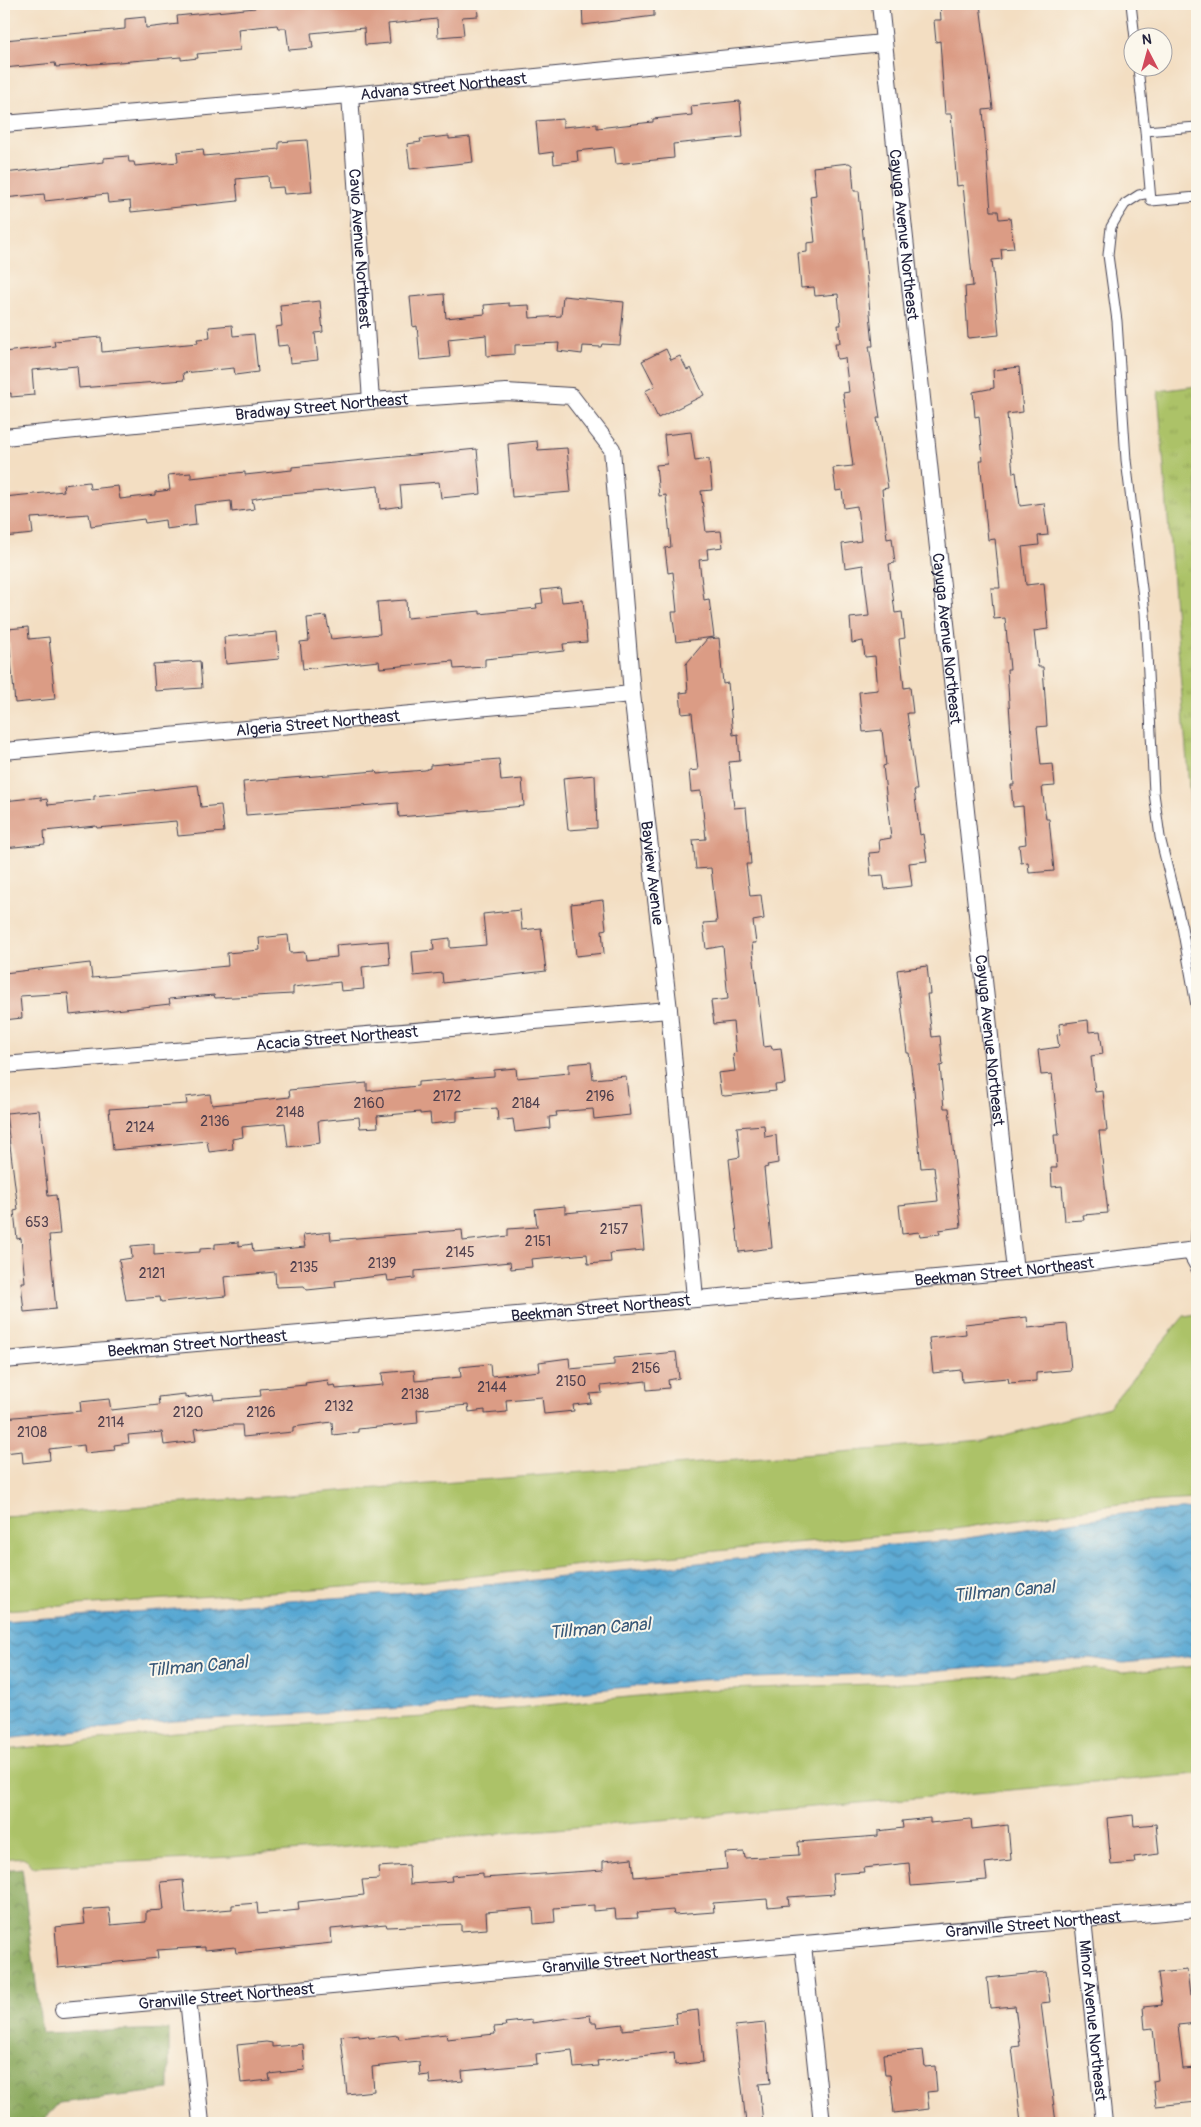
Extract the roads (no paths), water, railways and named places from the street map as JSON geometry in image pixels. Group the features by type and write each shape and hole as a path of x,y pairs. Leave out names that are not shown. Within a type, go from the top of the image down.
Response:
{"street":[{"name":"Cayuga Avenue Northeast","path":"880,4 1014,1271"},
{"name":"Advana Street Northeast","path":"4,124 350,95 883,43"},
{"name":"Cavio Avenue Northeast","path":"350,95 371,402"},
{"name":"Bradway Street Northeast","path":"4,437 371,402 506,392 571,396 612,449"},
{"name":"Bayview Avenue","path":"612,449 632,694 669,1010 695,1298"},
{"name":"Algeria Street Northeast","path":"4,751 632,694"},
{"name":"Acacia Street Northeast","path":"4,1065 669,1010"},
{"name":"Beekman Street Northeast","path":"4,1360 1014,1271 1193,1250"},
{"name":"Granville Street Northeast","path":"62,2010 1197,1909"},
{"name":"Minor Avenue Northeast","path":"1083,1919 1104,2123"},
{"path":"803,1945 822,2123"},
{"path":"188,1999 201,2123"}],"lane":[{"path":"1131,4 1134,28"},
{"path":"1139,78 1151,201 1197,197"},
{"path":"1145,131 1197,127"},
{"path":"1150,193 1139,195 1125,204 1111,227 1108,255 1117,321 1126,460 1145,613 1154,793 1160,837 1182,927 1197,1011"},
{"path":"1197,1221 1193,1250 1197,1271"}],"water":[{"name":"Tillman Canal","path":"1197,1509 1197,1656 1123,1663 1090,1658 928,1672 699,1680 423,1707 174,1721 4,1739 4,1621 418,1592 795,1553 955,1540 1128,1513"}]}
